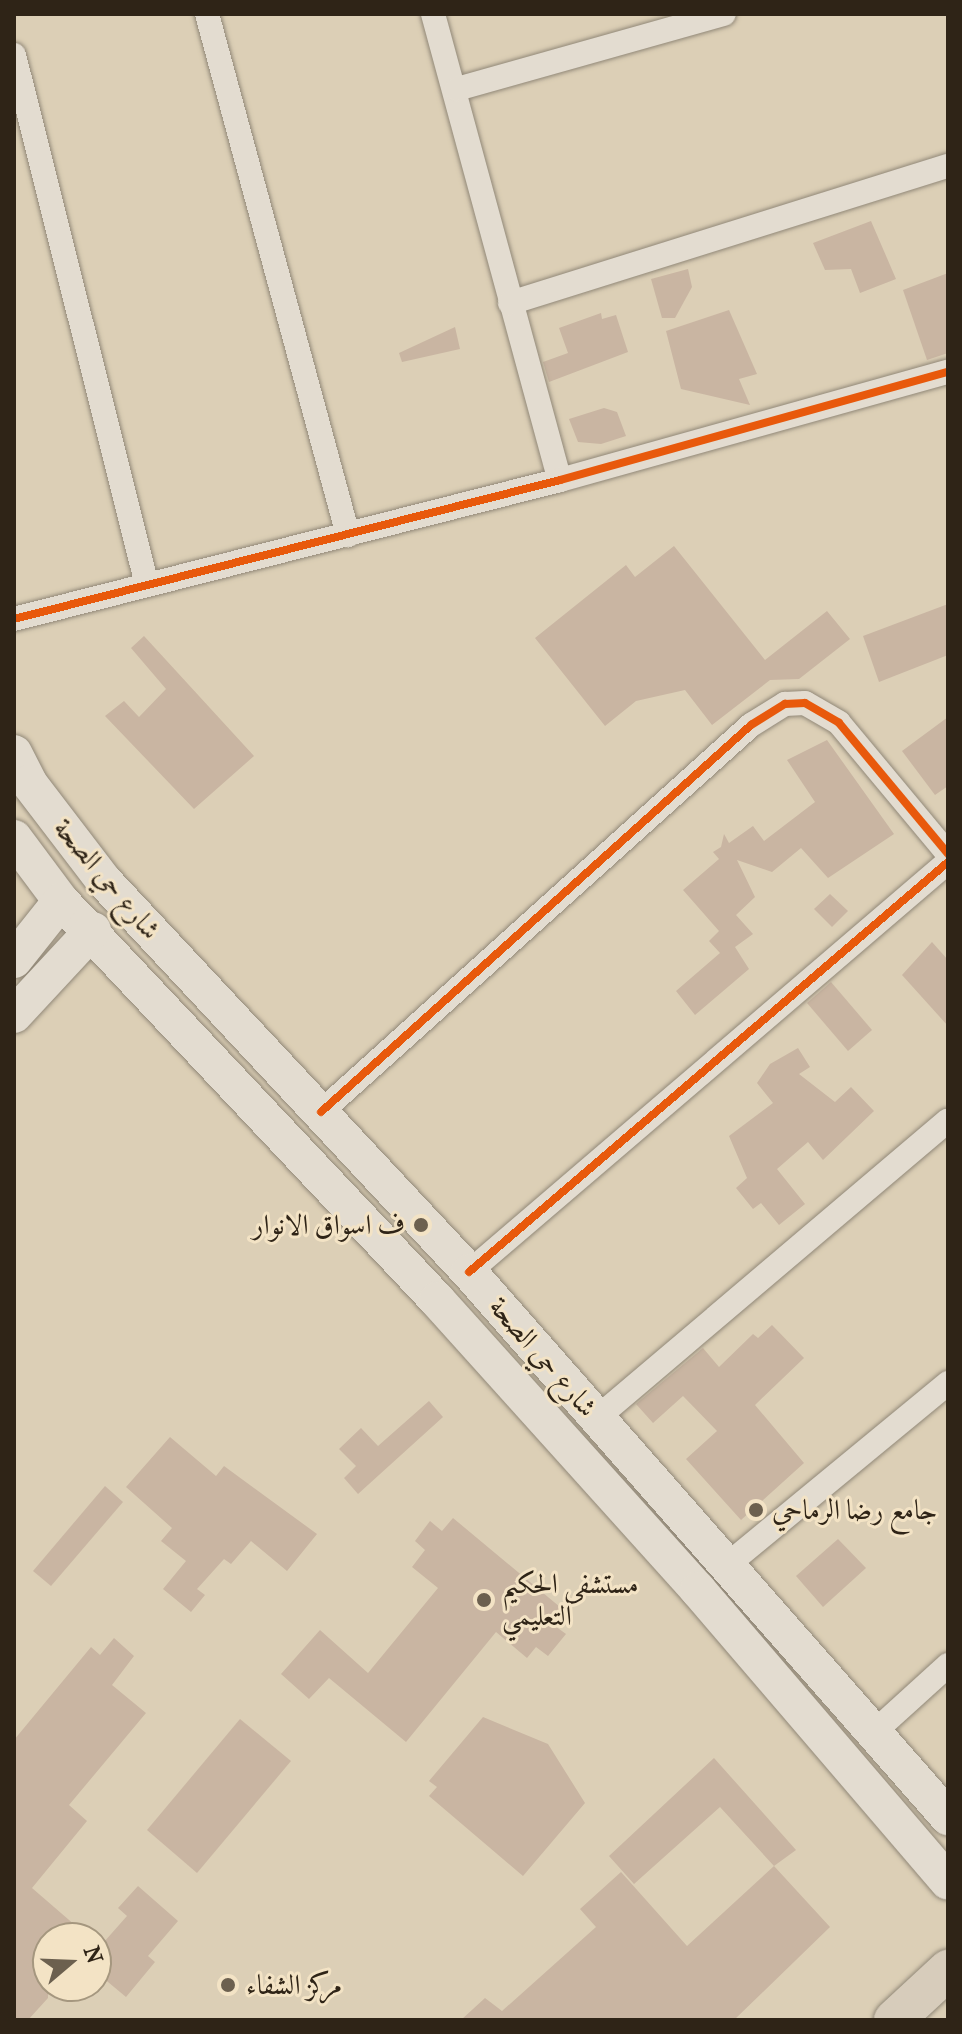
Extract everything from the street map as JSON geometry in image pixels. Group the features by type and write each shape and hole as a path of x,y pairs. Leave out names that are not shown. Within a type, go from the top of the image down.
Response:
{"main road":[{"name":"شارع حي الصحة","path":"14,753 29,783 104,881 469,1272 948,1817"},
{"name":"شارع حي الصحة","path":"14,838 61,901 93,930 491,1359 948,1882"},
{"path":"14,960 61,901"},
{"path":"14,1015 93,930"},
{"path":"491,1359 510,1363 518,1357 523,1339 519,1330"},
{"path":"527,1400 532,1375 556,1371"},
{"path":"894,2020 948,1970"}],"street":[{"path":"207,14 348,535"},
{"path":"433,14 457,89 510,303 560,480"},
{"path":"457,89 724,14"},
{"path":"14,55 147,585"},
{"path":"510,303 948,166"},
{"path":"14,619 560,480 948,372"},
{"path":"321,1112 751,725 785,704 824,710 839,723 948,854"},
{"path":"469,1272 948,862"},
{"path":"597,1418 948,1120"},
{"path":"726,1566 948,1383"},
{"path":"872,1734 948,1665"}],"building":[{"path":"871,221 896,279 860,293 851,269 825,270 813,243"},
{"path":"688,269 692,287 675,318 662,318 651,279"},
{"path":"948,273 948,353 927,360 903,290"},
{"path":"729,310 757,374 739,379 750,405 681,389 666,331"},
{"path":"601,313 602,319 616,315 628,352 549,382 543,362 568,353 559,328"},
{"path":"455,327 460,349 402,362 399,353"},
{"path":"604,408 617,412 626,436 601,444 578,442 569,419"},
{"path":"674,546 765,660 827,611 850,639 799,679 770,680 712,725 685,690 636,701 605,726 535,638 626,565 635,577"},
{"path":"948,604 948,655 879,682 863,636"},
{"path":"144,636 254,756 194,809 105,716 124,701 139,717 166,689 131,648"},
{"path":"948,717 948,786 935,795 902,751"},
{"path":"827,740 894,834 828,878 801,848 772,872 737,860 755,897 736,915 753,934 735,947 749,969 695,1015 676,991 720,953 709,941 719,931 683,890 719,859 713,852 721,847 724,834 729,843 753,826 764,841 815,802 787,760"},
{"path":"830,894 848,911 832,927 814,909"},
{"path":"932,942 948,960 948,1026 902,975"},
{"path":"831,982 872,1030 848,1051 807,1003"},
{"path":"798,1048 810,1067 799,1074 835,1102 851,1087 874,1111 823,1160 808,1142 777,1169 805,1204 779,1225 761,1203 753,1209 736,1188 747,1178 729,1136 773,1103 757,1083 770,1064"},
{"path":"772,1325 804,1358 755,1405 804,1463 741,1520 686,1459 717,1431 683,1396 653,1423 636,1404 703,1348 719,1367 753,1334 758,1338"},
{"path":"429,1401 443,1417 358,1494 344,1478 356,1466 339,1449 361,1428 378,1446"},
{"path":"170,1437 216,1476 224,1466 317,1534 287,1571 251,1541 231,1564 224,1559 197,1589 205,1595 191,1612 163,1589 186,1561 161,1541 172,1528 126,1487"},
{"path":"105,1486 123,1502 51,1586 33,1571"},
{"path":"453,1518 566,1612 555,1626 566,1634 548,1656 536,1647 527,1658 496,1632 406,1742 329,1678 309,1699 281,1674 320,1630 368,1673 438,1588 412,1567 425,1550 415,1541 430,1521 442,1531"},
{"path":"838,1539 866,1568 823,1607 796,1576"},
{"path":"114,1638 134,1656 112,1685 146,1713 69,1805 87,1821 32,1888 71,1922 32,1922 32,2002 44,2002 28,2020 14,2020 14,1740 91,1647 100,1655"},
{"path":"483,1717 548,1744 585,1803 523,1876 429,1796 437,1787 429,1781"},
{"path":"240,1719 291,1761 197,1873 147,1830"},
{"path":"714,1758 796,1850 774,1866 720,1807 634,1884 609,1856"},
{"path":"774,1866 830,1927 734,2020 461,2020 485,1998 502,2011 596,1927 580,1909 621,1872 687,1946"},
{"path":"138,1886 178,1921 148,1956 155,1962 126,1997 112,1985 112,1933 127,1916 118,1908"}],"cycle path":[{"path":"14,619 560,480 948,372"},
{"path":"321,1112 751,725 785,704 805,703 839,723 948,854"},
{"path":"469,1272 948,862"}],"place":[{"name":"ف اسواق الانوار","path":"421,1225"},
{"name":"جامع رضا الرماحي","path":"756,1510"},
{"name":"مستشفى الحكيم التعليمي","path":"484,1600"},
{"name":"مركز الشفاء","path":"228,1985"}]}
